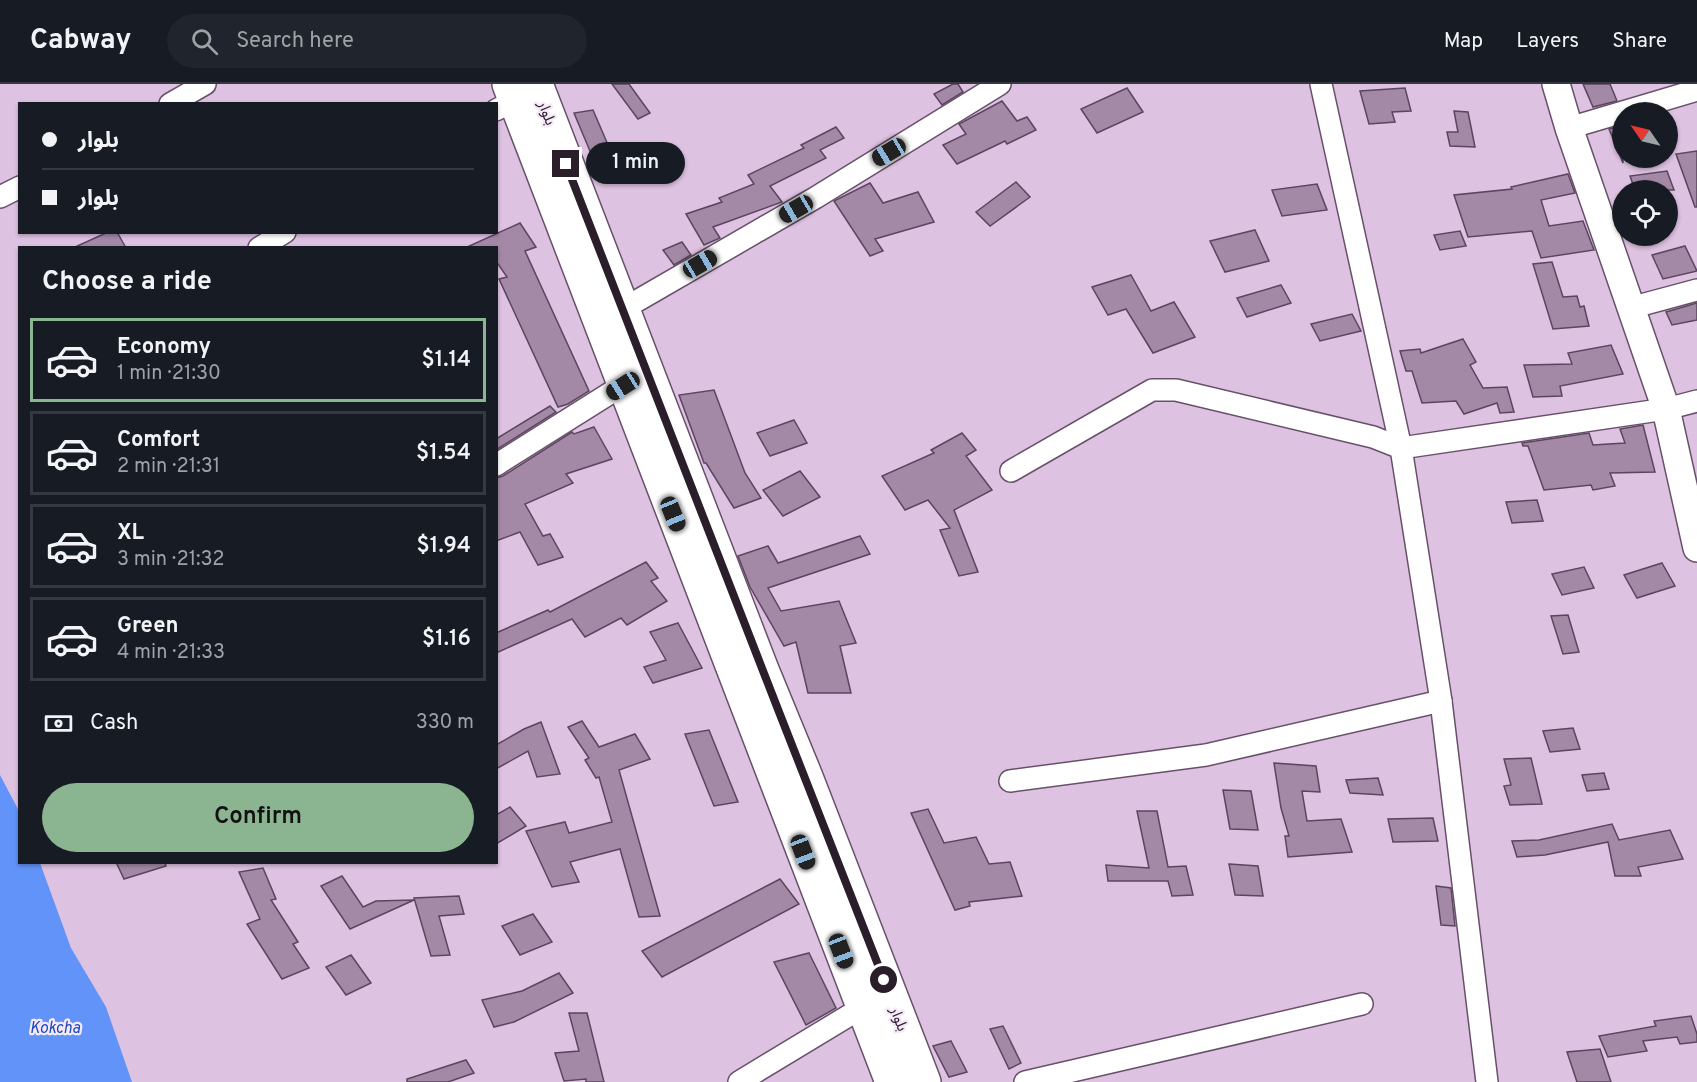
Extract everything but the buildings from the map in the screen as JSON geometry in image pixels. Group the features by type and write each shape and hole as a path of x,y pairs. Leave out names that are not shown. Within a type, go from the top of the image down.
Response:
{"main road":[{"name":"بلوار","path":"514,95 623,309 762,670 806,777 855,945 863,1007 892,1082"},
{"name":"بلوار","path":"514,95 623,386 746,698 855,945 924,1082"}],"street":[{"path":"174,102 205,84"},
{"path":"623,309 816,198 1000,84"},
{"path":"1321,84 1401,448 1441,701 1487,1082"},
{"path":"1556,84 1666,409 1697,548"},
{"path":"1569,128 1697,90"},
{"path":"0,197 18,188"},
{"path":"262,246 282,234"},
{"path":"1630,308 1697,290"},
{"path":"498,464 623,386"},
{"path":"1011,471 1152,390 1187,392 1373,437 1401,448 1666,409 1697,401"},
{"path":"1010,781 1206,755 1441,701"},
{"path":"1025,1082 1362,1004"},
{"path":"739,1082 863,1007"}],"water":[{"name":"Kokcha","path":"0,775 18,809 18,864 40,864 71,948 106,1007 132,1082 0,1082"}],"route":[{"path":"566,164 884,980"}]}
